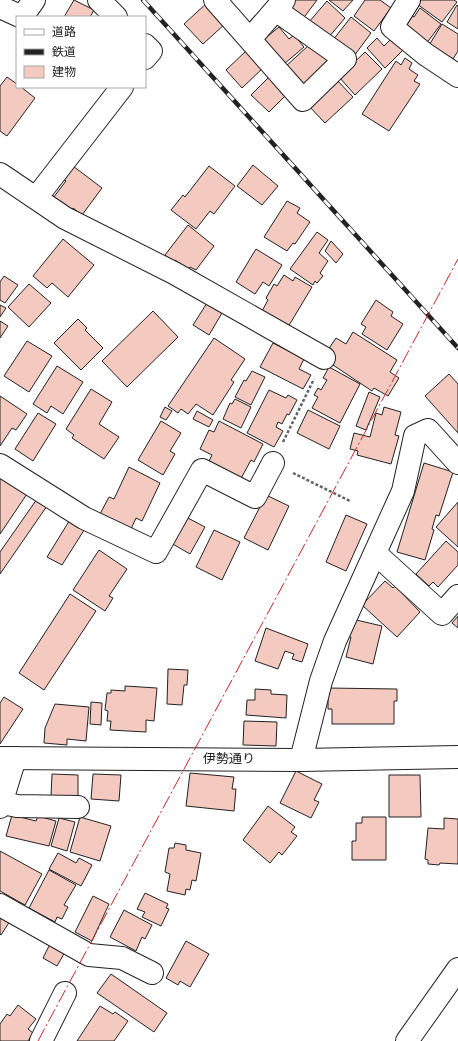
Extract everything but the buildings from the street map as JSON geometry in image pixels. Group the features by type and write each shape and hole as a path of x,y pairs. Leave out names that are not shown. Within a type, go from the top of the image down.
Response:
{"main road":[{"path":"23,16 34,0"},
{"path":"99,0 115,16"},
{"path":"215,0 250,40 303,100 344,59 280,5 250,40"},
{"path":"401,2 392,27 425,54 458,76"},
{"path":"0,7 20,16"},
{"path":"146,46 151,51 146,57"},
{"path":"36,198 121,88"},
{"path":"0,174 65,218 174,273 324,358"},
{"path":"301,760 321,681 335,641 403,491 415,436 428,430 458,463"},
{"path":"0,465 84,518 156,552 202,470 255,497 273,463"},
{"path":"375,553 442,614 458,596"},
{"name":"伊勢通り","path":"7,758 301,760 458,757"},
{"path":"7,758 1,805 78,807"},
{"path":"0,904 89,955 122,958 152,973"},
{"path":"407,1041 458,969"},
{"path":"41,1041 65,993"}],"path":[{"path":"324,358 273,463 350,501"}],"railway":[{"path":"143,0 458,348"}],"power":[{"path":"38,1041 458,259"}]}
